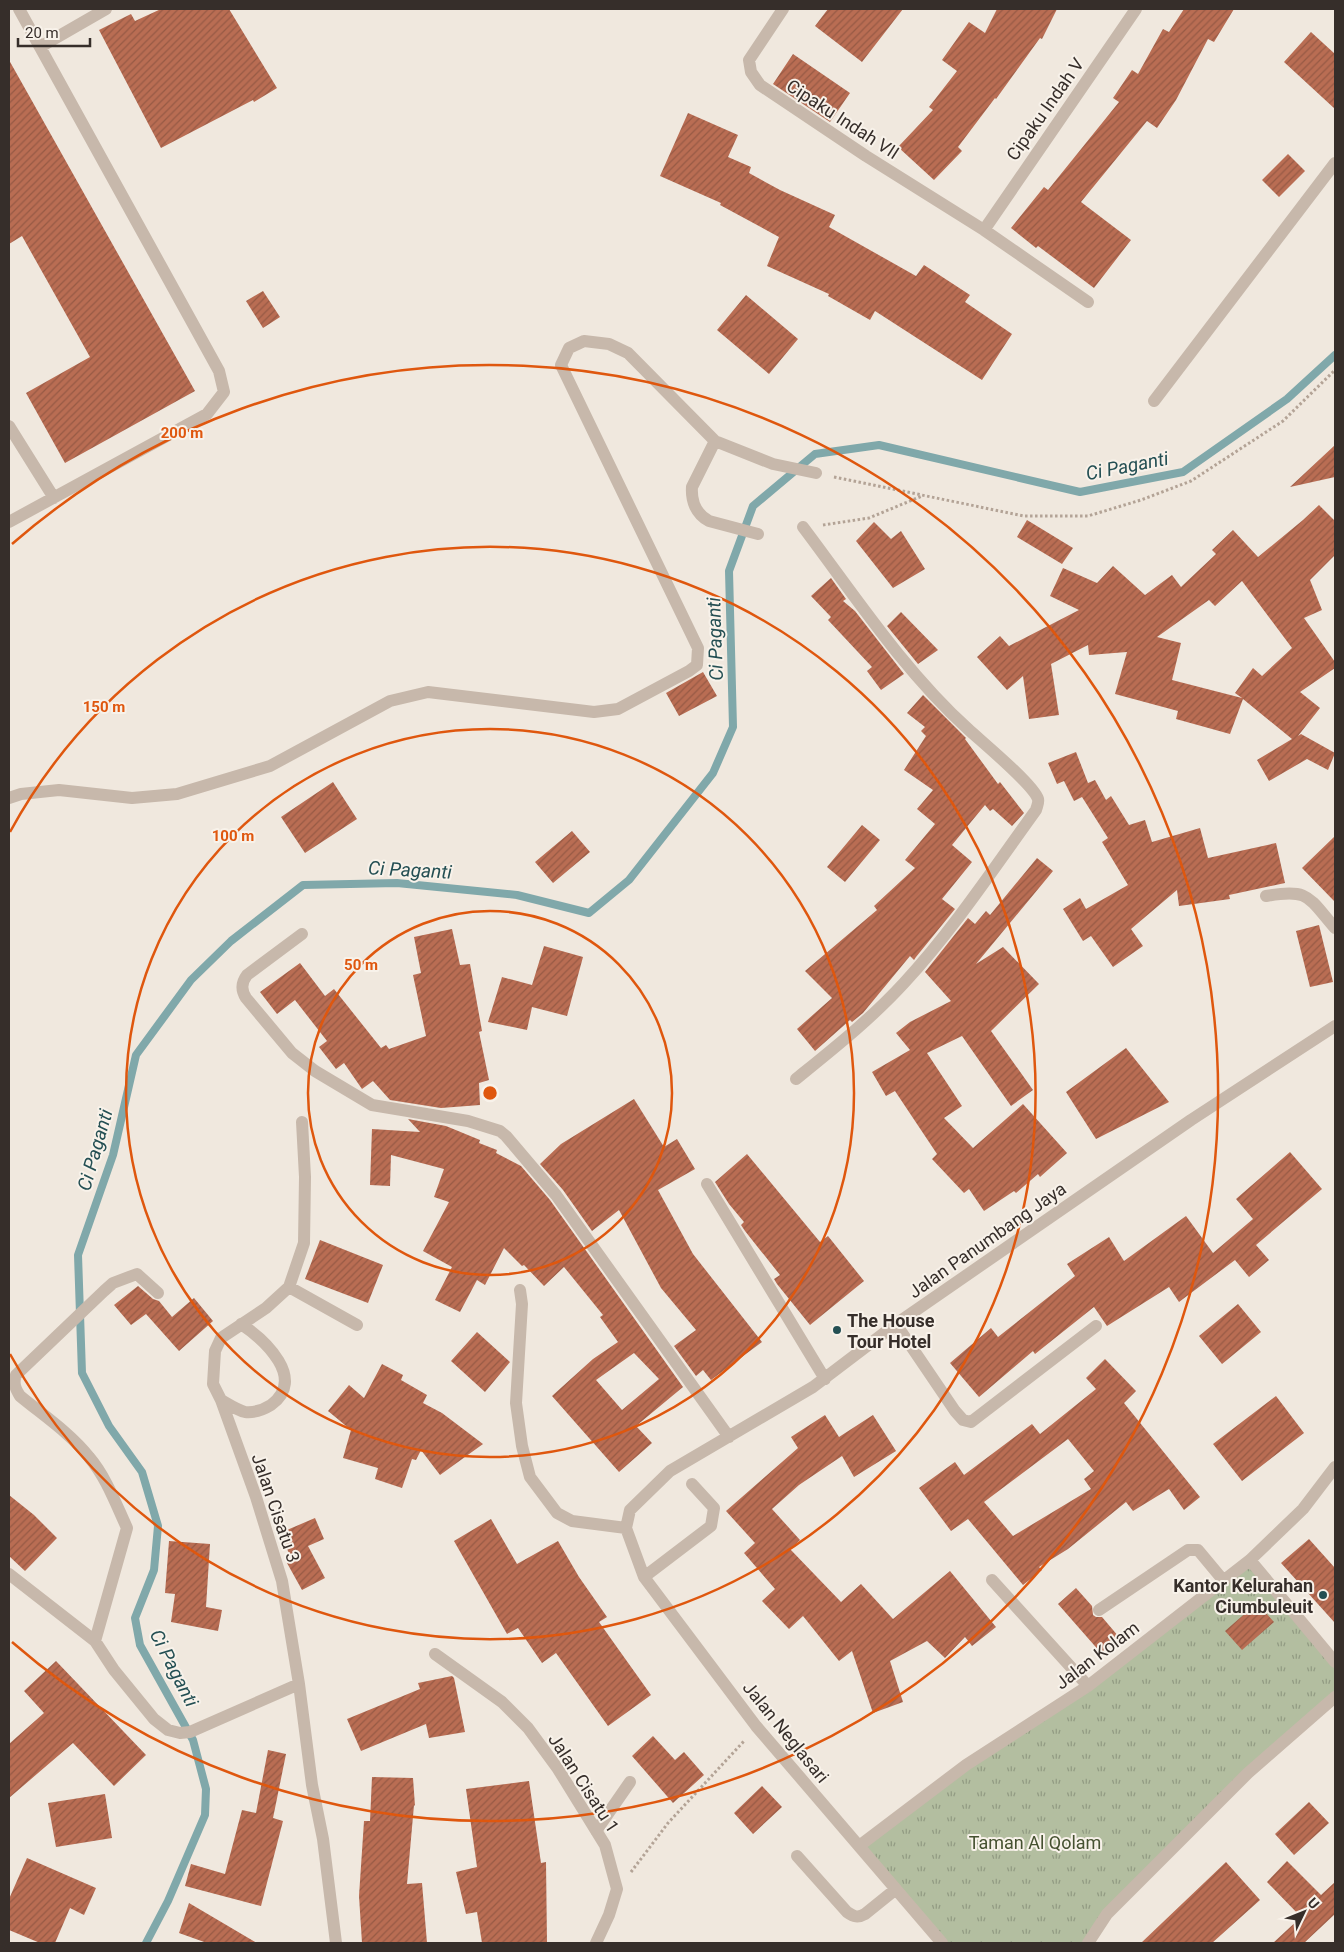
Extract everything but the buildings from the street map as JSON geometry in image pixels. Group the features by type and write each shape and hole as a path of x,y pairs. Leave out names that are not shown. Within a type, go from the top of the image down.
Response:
{"street":[{"path":"9,522 206,414 224,392 219,372 18,9"},
{"path":"40,47 106,9"},
{"name":"Cipaku Indah VII","path":"783,9 750,60 751,72 760,85 866,156 984,230"},
{"name":"Cipaku Indah V","path":"984,230 1136,9"},
{"path":"1154,401 1335,163"},
{"path":"984,230 1088,302"},
{"path":"9,798 22,794 59,790 132,798 177,794 270,766 390,700 428,692 594,712 618,709 689,671 696,665 698,648 561,365 569,348 584,341 609,344 628,353 715,441 779,465 816,473"},
{"path":"9,426 54,498"},
{"path":"715,441 692,487 694,505 703,518 728,527 758,534"},
{"path":"796,1079 861,1026 905,983 953,924 1036,810 1038,803 1037,796 1016,773 959,721 912,672 803,527"},
{"path":"1266,896 1296,892 1308,898 1335,928"},
{"path":"302,934 247,976 243,980 242,988 246,998 292,1053 315,1071 372,1105 468,1122 500,1131 506,1136 556,1195 729,1437"},
{"name":"Jalan Panumbang Jaya","path":"626,1528 630,1510 670,1471 825,1379 896,1324 1191,1120 1335,1026"},
{"name":"Jalan Cisatu 3","path":"302,1122 305,1177 304,1243 289,1287 266,1308 221,1338 215,1351 213,1384 221,1400 256,1497 282,1581 299,1684 312,1785 323,1839 336,1943"},
{"path":"707,1184 825,1379"},
{"path":"95,1641 127,1528 105,1481 90,1458 73,1440 20,1396 14,1386 16,1375 113,1284 137,1274 158,1293"},
{"path":"289,1287 357,1325"},
{"path":"520,1290 522,1304 516,1403 522,1446 530,1477 557,1513 572,1521 626,1528"},
{"path":"221,1400 245,1412 259,1412 277,1400 283,1392 286,1382 284,1372 273,1353 258,1336 240,1324"},
{"path":"896,1324 955,1411 963,1420 971,1422 1096,1326"},
{"name":"Jalan Kolam","path":"859,1846 966,1765 1088,1686 1250,1560 1303,1509 1335,1467"},
{"path":"644,1577 711,1526 714,1508 692,1484"},
{"name":"Jalan Neglasari","path":"626,1528 644,1577 756,1726 942,1943"},
{"path":"1099,1610 1188,1550 1198,1550 1223,1580"},
{"path":"1250,1560 1335,1662"},
{"path":"9,1574 95,1641 114,1670 154,1719 168,1730 185,1733 299,1684"},
{"path":"992,1580 1088,1686"},
{"name":"Jalan Cisatu 1","path":"435,1654 502,1702 528,1728 558,1769 605,1845 617,1889"},
{"path":"1088,1943 1107,1914 1248,1773 1335,1697"},
{"path":"596,1831 630,1782"},
{"path":"797,1856 847,1912 853,1916 859,1917 865,1914 896,1889"},
{"path":"596,1943 609,1915 617,1889"}],"path":[{"path":"816,473 1024,516 1088,516 1141,500 1191,481 1283,421 1335,370"},
{"path":"803,527 869,518 922,496"},
{"path":"617,1889 668,1823 743,1743 756,1726"}],"green space":[{"name":"Taman Al Qolam","path":"1250,1560 1335,1662 1335,1697 1107,1914 1088,1943 942,1943 859,1846 1088,1686"}],"waterway":[{"name":"Ci Paganti","path":"146,1943 168,1901 205,1815 206,1789 193,1740 140,1645 135,1618 154,1570 158,1526 142,1472 109,1426 82,1373 78,1255 113,1155 136,1055 191,980 231,941 303,885 397,883 517,895 589,913 629,880 713,773 733,727 729,571 753,506 815,454 879,445 1080,492 1183,472 1287,399 1335,355"}],"place":[{"name":"The House Tour Hotel","path":"837,1330"},
{"name":"Kantor Kelurahan Ciumbuleuit","path":"1323,1595"}]}
